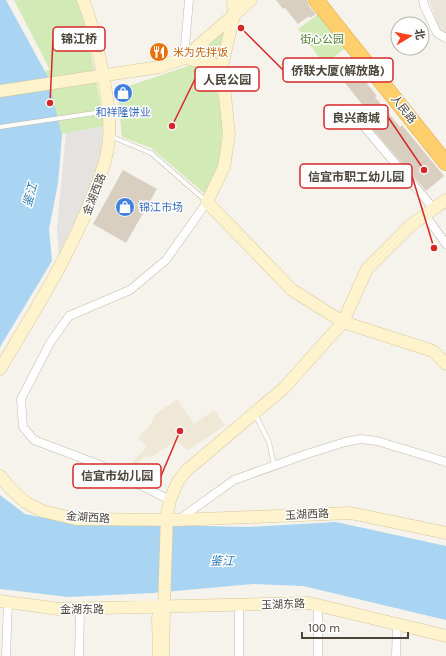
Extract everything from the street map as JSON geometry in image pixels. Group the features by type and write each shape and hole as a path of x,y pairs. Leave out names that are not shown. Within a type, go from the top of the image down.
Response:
{"highway":[{"name":"人民路","path":"316,0 446,163"},
{"name":"人民路","path":"324,0 446,154"}],"main road":[{"name":"金湖西路","path":"0,369 79,231 106,162 110,136 108,110 102,76 87,11 83,0"},
{"path":"237,0 233,4 234,15 222,66 229,135 224,167 207,202 292,290 343,322 433,351 446,364"},
{"path":"0,91 159,68 184,58 251,0"},
{"path":"184,58 222,66"},
{"path":"164,656 164,608 172,520 170,500 178,482 187,470 284,388 343,322 366,269 411,225 446,200"},
{"name":"金湖西路","path":"0,476 25,502 42,511 76,518 172,520"},
{"name":"玉湖西路","path":"172,520 350,513 446,533"},
{"name":"金湖东路","path":"4,602 59,609 164,608"},
{"name":"玉湖东路","path":"164,608 309,603 446,636"},
{"path":"159,656 158,617 164,608"}],"street":[{"path":"184,58 189,0"},
{"path":"423,0 437,33 446,38"},
{"path":"360,122 429,212 446,244"},
{"path":"170,500 100,466 34,440 23,428 21,399 50,343 69,316 130,290 166,260 207,202"},
{"path":"172,520 234,480 274,465 345,442 361,439 377,441 446,462"},
{"path":"4,602 6,656"},
{"path":"318,605 318,656"},
{"path":"239,606 240,656"},
{"path":"79,656 80,609"},
{"path":"396,656 397,624"}],"lane":[{"path":"0,127 108,110"},
{"path":"110,136 151,153 207,202"},
{"path":"255,414 269,442 274,465"}],"shaded area":[{"path":"429,0 446,0 446,32 439,29"},
{"path":"105,126 97,174 78,222 59,257 57,228 66,133"},
{"path":"177,399 194,424 214,410 225,425 189,450 176,441 153,456 144,457 130,471 127,468 147,447 138,438 151,424 155,415"}],"green space":[{"path":"14,0 77,0 83,13 105,126 0,146 0,79 50,70"},
{"name":"街心公园","path":"320,13 346,48 324,64 298,29"},
{"path":"228,23 218,60 195,55"},
{"path":"188,66 199,67 215,82 223,119 219,168 205,194 151,148 122,137 118,97 126,87"}],"water":[{"name":"鉴江","path":"0,0 6,0 48,77 62,136 58,183 49,229 52,261 0,347"},
{"name":"鉴江","path":"0,495 25,514 69,523 249,527 336,522 446,546 446,620 303,586 253,584 153,593 68,597 0,589"}],"building":[{"path":"276,0 307,0 309,6 316,14 310,18 309,16 298,24 285,8 283,9"},
{"path":"351,64 377,96 375,97 400,127 402,125 444,176 426,191 362,117 368,112 338,74"},
{"name":"锦江市场","path":"123,170 157,189 126,243 93,224"}],"place":[{"name":"侨联大厦(解放路)","path":"241,28"},
{"name":"米为先拌饭","path":"159,52"},
{"name":"和祥隆饼业","path":"123,93"},
{"name":"锦江桥","path":"50,103"},
{"name":"人民公园","path":"172,126"},
{"name":"良兴商城","path":"424,170"},
{"name":"锦江市场","path":"125,207"},
{"name":"信宜市职工幼儿园","path":"434,248"},
{"name":"信宜市幼儿园","path":"180,431"}]}
